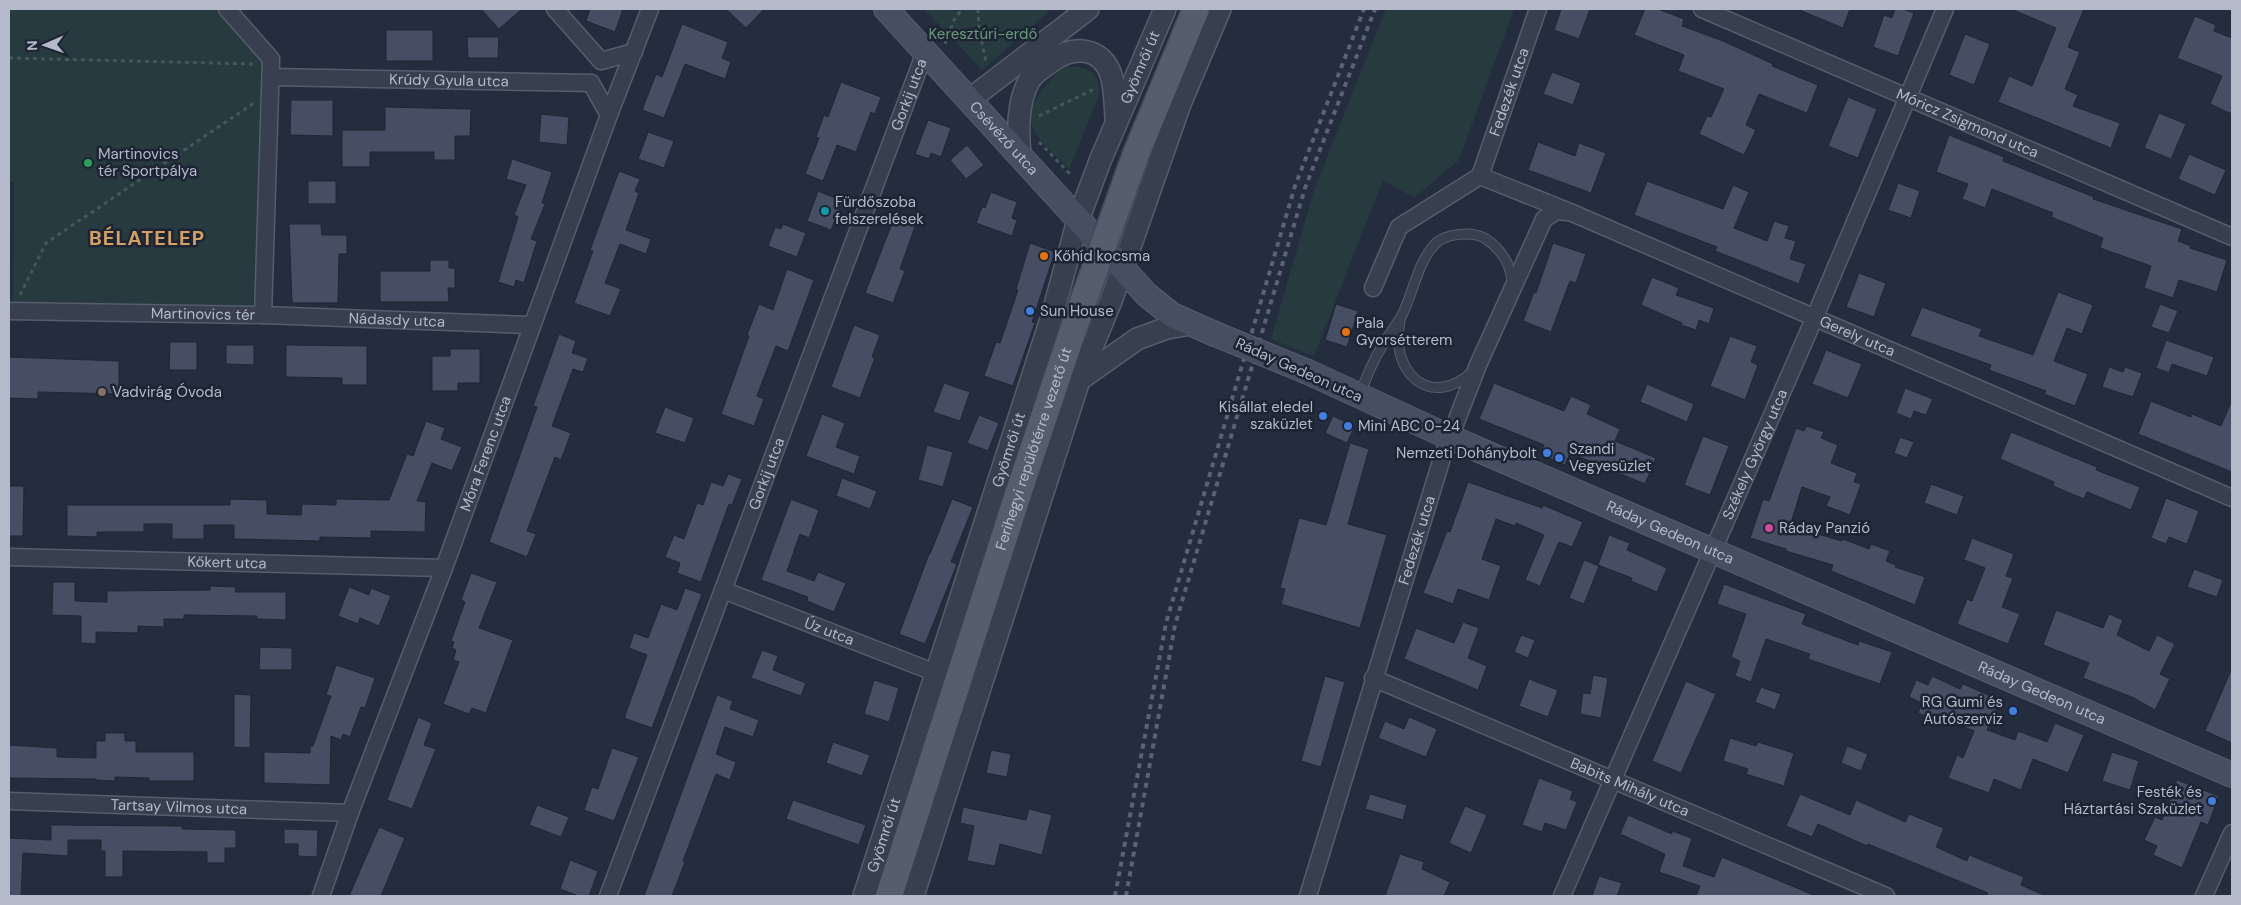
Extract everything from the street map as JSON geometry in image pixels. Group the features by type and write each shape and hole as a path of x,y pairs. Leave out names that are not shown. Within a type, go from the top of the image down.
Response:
{"main road":[{"name":"Csévéző utca","path":"886,9 934,49 969,100 1122,268"},
{"name":"Ferihegyi repülőtérre vezető út","path":"889,896 1018,494 1072,333 1136,154 1196,9"},
{"name":"Ráday Gedeon utca","path":"1122,268 1156,303 1191,324 1308,372 1358,397 1449,437 2232,774"}],"street":[{"path":"227,9 271,59 271,78"},
{"path":"555,9 601,61"},
{"name":"Móra Ferenc utca","path":"320,896 350,812 444,568 531,325 650,9"},
{"path":"969,100 1088,9"},
{"name":"Gyömrői út","path":"864,896 1052,316 1078,220 1116,121 1165,9"},
{"path":"913,896 1080,377 1122,268 1180,104 1220,9"},
{"name":"Fedezék utca","path":"1480,176 1538,9"},
{"name":"Móricz Zsigmond utca","path":"1702,9 2232,237"},
{"name":"Székely György utca","path":"1562,896 1814,319 1945,9"},
{"name":"Gorkij utca","path":"608,896 723,590 934,49"},
{"path":"1020,156 1020,112 1028,83 1032,76 1061,54 1070,50 1088,52 1098,57 1106,65 1111,74 1115,97 1116,121"},
{"path":"601,61 634,52"},
{"path":"601,61 591,83 609,115"},
{"name":"Krúdy Gyula utca","path":"271,78 591,83"},
{"name":"Martinovics tér","path":"10,311 263,315 271,78"},
{"path":"1100,161 1101,181 1106,191 1114,198 1128,200 1136,198 1154,178"},
{"path":"1372,288 1398,227 1480,176"},
{"name":"Gerely utca","path":"1480,176 1570,212 2232,498"},
{"name":"Fedezék utca","path":"1308,896 1373,678 1449,437 1478,366 1544,219 1557,211 1570,212"},
{"path":"1052,316 1060,300 1071,297 1083,301 1090,313 1082,346 1080,377"},
{"name":"Nádasdy utca","path":"263,315 531,325"},
{"path":"1080,377 1143,337 1167,328 1191,324"},
{"name":"Kőkert utca","path":"9,557 444,568"},
{"name":"Úz utca","path":"723,590 936,673"},
{"name":"Babits Mihály utca","path":"1373,678 1886,896"},
{"name":"Tartsay Vilmos utca","path":"9,801 350,812"},
{"path":"2204,896 2232,833"}],"lane":[{"path":"1358,397 1376,357 1401,317 1427,256 1436,243 1450,236 1483,237 1496,246 1507,260 1512,272 1512,288"},
{"path":"1401,317 1397,336 1399,355 1405,369 1417,381 1430,387 1446,386 1468,376 1478,366"}],"path":[{"path":"934,49 950,30 962,9"},
{"path":"978,9 979,28 986,66"},
{"path":"9,58 271,78"},
{"path":"10,311 46,243 271,78"},
{"path":"1037,117 1096,88"},
{"path":"1038,141 1070,174"}],"green space":[{"path":"9,9 218,9 263,59 253,306 13,302 14,182 9,181"},
{"name":"Keresztúri-erdő","path":"924,9 1052,9 982,70"},
{"path":"1386,9 1514,9 1459,160 1414,198 1383,180 1314,356 1271,339 1314,190"},
{"path":"1063,67 1078,67 1090,71 1094,74 1099,86 1099,95 1069,169 1047,148 1036,134 1032,125 1031,115 1033,106 1043,89"}],"building":[{"path":"481,9 522,9 499,29"},
{"path":"590,9 623,9 615,32 586,21"},
{"path":"726,9 764,9 746,28"},
{"path":"1561,9 1590,9 1579,39 1554,30"},
{"path":"1645,9 1658,9 1684,19 1682,26 1723,41 1773,64 1772,66 1818,85 1807,113 1759,94 1746,125 1756,130 1744,155 1699,134 1707,116 1711,117 1724,89 1678,71 1684,55 1634,35"},
{"path":"1797,9 1850,9 1843,28"},
{"path":"1895,9 1903,9 1914,13 1898,56 1873,47 1884,15 1892,18"},
{"path":"2011,9 2084,9 2068,47 2080,52 2065,89 2078,95 2073,106 2120,123 2111,148 1998,102 2009,76 2032,86 2056,28"},
{"path":"2195,16 2216,25 2214,31 2232,38 2232,114 2210,104 2222,76 2177,58"},
{"path":"682,24 728,42 722,58 731,62 725,79 685,64 664,118 642,110 656,74 662,77"},
{"path":"386,30 433,30 433,61 386,61"},
{"path":"1965,34 1990,44 1974,85 1949,75"},
{"path":"467,37 499,37 498,58 468,58"},
{"path":"1552,72 1581,83 1573,105 1543,94"},
{"path":"841,82 881,97 875,114 871,112 856,152 837,145 823,181 805,174 819,138 816,137 824,115 828,117"},
{"path":"1848,97 1877,109 1858,158 1828,146"},
{"path":"291,100 333,100 333,136 290,135"},
{"path":"385,107 471,109 470,136 455,136 455,160 434,160 434,152 370,152 370,167 342,167 342,130 385,130"},
{"path":"2159,113 2186,124 2171,159 2144,148"},
{"path":"541,114 569,117 567,145 539,142"},
{"path":"928,120 951,128 941,157 931,153 929,159 915,154"},
{"path":"648,132 674,141 664,168 638,159"},
{"path":"1949,135 2004,157 2003,161 2094,197 2093,199 2182,229 2178,241 2191,246 2190,248 2227,260 2217,292 2179,280 2173,298 2144,288 2151,266 2100,248 2103,238 2051,217 2053,213 1992,189 1985,208 1962,199 1968,184 1936,172"},
{"path":"1538,142 1575,156 1579,143 1606,153 1591,193 1528,170"},
{"path":"967,145 984,165 966,179 950,160"},
{"path":"2189,154 2226,170 2215,195 2178,179"},
{"path":"512,159 552,172 542,203 545,204 531,239 537,241 524,283 516,280 514,287 498,282 518,217 514,215 526,185 506,179"},
{"path":"619,171 640,179 635,191 639,193 626,230 651,239 646,254 620,244 605,283 621,289 610,316 574,303 593,251 590,250"},
{"path":"308,181 336,181 336,204 308,204"},
{"path":"1647,181 1723,209 1733,185 1749,192 1734,228 1767,241 1774,221 1789,226 1785,238 1796,241 1790,259 1806,264 1799,284 1715,251 1717,247 1634,215"},
{"path":"1898,183 1920,191 1911,218 1888,210"},
{"name":"Fürdőszoba felszerelések","path":"818,191 843,201 831,230 807,221"},
{"path":"991,192 1017,202 1012,218 1017,220 1012,236 976,223 982,207 985,208"},
{"path":"896,213 917,221 900,269 905,271 893,303 865,293"},
{"path":"289,224 321,224 322,235 347,235 347,254 339,254 338,303 292,303"},
{"path":"783,224 806,233 797,257 768,246 775,227 781,229"},
{"path":"1030,243 1055,252 1032,322 1035,323 1013,386 984,376 996,342 1000,343 1018,290 1016,289"},
{"path":"1553,243 1586,254 1576,283 1570,281 1551,332 1523,321 1534,292 1536,293"},
{"path":"430,260 449,260 449,268 455,268 455,288 448,288 449,302 380,302 380,271 430,271"},
{"path":"787,269 814,280 788,351 776,346 757,396 764,399 754,426 721,414 759,304 773,310"},
{"path":"1859,273 1886,283 1874,317 1846,307"},
{"path":"1652,277 1679,288 1676,295 1714,308 1709,324 1699,320 1696,330 1681,325 1682,323 1641,305"},
{"path":"2058,292 2093,305 2082,334 2067,328 2054,361 2088,374 2075,406 2044,394 2046,391 1989,370 1991,365 1910,336 1922,307 1982,329 1979,336 2033,355"},
{"path":"1336,304 1358,311 1347,347 1325,340"},
{"path":"2160,304 2178,311 2169,333 2151,327"},
{"path":"854,325 880,335 872,357 875,358 860,398 831,387"},
{"path":"559,334 576,341 572,353 588,358 583,372 573,369 552,426 571,433 561,460 555,457 527,531 536,534 527,557 489,542 537,407 533,406"},
{"path":"1730,336 1757,346 1751,362 1758,365 1745,400 1710,386"},
{"path":"2166,340 2214,357 2207,376 2172,364 2169,373 2156,368"},
{"path":"170,342 197,342 197,370 169,370"},
{"path":"226,345 254,345 254,365 226,364"},
{"path":"286,345 367,346 367,385 342,385 342,378 286,377"},
{"path":"450,349 480,349 480,383 458,383 458,391 432,391 432,356 450,356"},
{"path":"1826,350 1862,364 1848,398 1812,384"},
{"path":"9,357 119,361 119,394 38,392 38,399 9,398"},
{"path":"2109,367 2123,372 2125,367 2142,373 2133,397 2102,387"},
{"path":"944,383 970,392 960,421 933,412"},
{"path":"1494,383 1564,411 1571,396 1591,405 1587,414 1620,429 1615,441 1656,458 1645,484 1570,453 1565,465 1540,454 1544,445 1479,419"},
{"path":"1647,384 1694,404 1687,422 1640,402"},
{"path":"1905,388 1933,399 1926,415 1914,411 1911,419 1896,413"},
{"path":"2232,400 2232,472 2138,434 2151,401 2191,417 2192,414 2221,426"},
{"path":"665,407 694,418 685,443 655,433"},
{"path":"822,414 845,423 836,447 860,456 854,474 806,456"},
{"path":"979,415 999,423 988,451 967,443"},
{"path":"1333,416 1355,426 1347,443 1325,433"},
{"path":"426,421 445,428 441,439 462,447 452,471 432,463 417,501 426,502 425,532 371,531 371,538 320,537 320,541 234,539 234,525 204,525 204,539 172,539 172,524 144,524 144,532 97,532 97,537 67,536 67,505 230,505 230,499 267,500 267,514 301,515 302,504 336,505 336,499 389,500 407,454 413,456"},
{"path":"1807,426 1824,432 1821,438 1838,445 1831,463 1857,473 1854,482 1861,484 1850,515 1826,506 1830,497 1802,487 1790,526 1842,541 1843,539 1869,549 1871,544 1890,551 1886,561 1896,565 1895,567 1925,577 1915,605 1831,571 1833,565 1750,538 1763,499 1769,501 1796,428 1804,431"},
{"path":"2011,432 2097,467 2096,470 2140,487 2131,510 2087,492 2084,499 2053,486 2054,482 2000,459"},
{"path":"1703,436 1729,446 1710,495 1684,485"},
{"path":"1900,437 1914,442 1907,458 1894,453"},
{"path":"1350,443 1369,449 1348,524 1387,535 1360,628 1281,604 1285,589 1280,588 1299,518 1326,525"},
{"path":"927,445 953,452 943,487 918,480"},
{"path":"728,474 742,479 732,505 729,504 701,582 677,573 680,563 665,557 674,535 684,539 697,503 703,505 711,482 723,486"},
{"path":"842,478 877,491 870,509 836,496"},
{"path":"1468,482 1542,508 1543,505 1583,522 1572,547 1559,542 1540,586 1525,580 1544,535 1516,523 1515,526 1496,519 1482,559 1501,566 1489,600 1458,589 1453,604 1423,593 1447,531 1450,532"},
{"path":"1931,484 1964,496 1957,515 1924,503"},
{"path":"9,486 24,486 23,536 9,536"},
{"path":"2166,498 2199,511 2187,544 2169,537 2166,544 2151,538"},
{"path":"791,499 819,510 809,538 800,534 787,571 814,581 818,572 846,583 834,612 807,601 808,597 761,580"},
{"path":"952,499 973,507 951,562 957,564 925,644 899,634"},
{"path":"1609,535 1630,543 1627,550 1667,568 1657,592 1631,581 1632,578 1598,565"},
{"path":"1972,538 2014,554 2006,576 2013,578 2002,607 2020,614 2008,644 1957,624 1967,599 1972,601 1985,568 1964,560"},
{"path":"1584,560 1599,566 1584,604 1569,598"},
{"path":"2194,569 2223,580 2217,597 2187,587"},
{"path":"471,573 497,582 479,628 513,640 486,713 472,708 469,714 443,704 459,662 453,660 456,650 452,648 454,642 451,641 465,602 461,600"},
{"path":"53,582 75,582 75,601 107,602 107,591 210,590 210,586 236,587 235,592 286,592 286,620 257,619 257,616 184,615 184,619 164,619 164,627 138,626 138,633 96,632 96,644 81,643 81,616 52,615"},
{"path":"1724,584 1806,614 1802,624 1858,645 1859,641 1892,652 1880,684 1808,659 1810,654 1766,639 1751,682 1735,676 1740,661 1731,657 1746,614 1717,604"},
{"path":"349,587 369,595 371,588 391,596 379,626 360,618 358,624 338,616"},
{"path":"685,588 702,594 652,728 624,718 647,655 629,648 634,633 648,638 661,604 677,610"},
{"path":"2056,610 2103,628 2109,614 2123,620 2117,635 2149,651 2157,635 2175,644 2160,674 2170,679 2155,710 2134,698 2083,678 2089,663 2043,645"},
{"path":"1463,622 1479,628 1468,658 1487,666 1478,690 1404,659 1416,628 1454,643"},
{"path":"1521,635 1535,640 1528,658 1514,652"},
{"path":"260,647 292,648 292,670 259,670"},
{"path":"762,650 778,656 773,670 806,683 801,696 751,678"},
{"path":"336,665 375,678 365,708 361,707 350,737 343,734 341,740 331,736 330,785 264,783 264,752 310,753 310,746 313,746 331,696 326,695"},
{"path":"2232,668 2232,743 2205,731"},
{"path":"1593,675 1608,678 1601,718 1580,714 1583,693 1590,694"},
{"path":"1325,676 1345,682 1321,767 1301,761"},
{"path":"1932,676 1960,689 1963,684 2000,700 1987,730 2015,740 2018,731 2047,742 2055,723 2084,735 2068,773 2033,759 2021,790 1994,779 1989,793 1948,778 1957,755 1963,758 1974,731 1937,716 1935,720 1918,713 1922,703 1909,697 1916,680 1928,685"},
{"path":"1529,679 1558,690 1548,717 1519,706"},
{"path":"874,680 899,688 889,722 864,714"},
{"path":"1686,681 1716,694 1681,773 1652,761"},
{"path":"1761,687 1781,694 1775,710 1755,702"},
{"path":"234,694 251,695 250,748 234,747"},
{"path":"717,695 733,701 730,709 759,720 753,737 725,727 716,754 736,762 730,780 716,774 683,861 685,862 672,896 644,896"},
{"path":"418,717 432,723 424,745 436,749 412,809 387,800"},
{"path":"1409,717 1437,729 1426,757 1378,738 1385,721 1404,729"},
{"path":"105,733 125,733 125,741 136,741 136,752 194,752 194,781 149,781 149,778 115,777 115,781 9,778 9,745 57,748 57,757 96,758 96,741 105,741"},
{"path":"1730,738 1756,746 1758,742 1794,753 1784,786 1746,774 1748,769 1723,761"},
{"path":"833,742 870,755 862,776 826,763"},
{"path":"1847,746 1868,754 1861,771 1841,763"},
{"path":"612,748 639,757 614,821 584,810 592,787 598,789"},
{"path":"991,750 1011,754 1007,777 986,773"},
{"path":"2112,752 2139,761 2130,790 2102,781"},
{"path":"1539,778 1573,791 1570,799 1577,802 1566,830 1545,823 1542,832 1522,825"},
{"path":"2177,780 2219,796 2208,825 2201,822 2182,868 2153,855 2157,846 2144,840 2155,817 2162,820"},
{"path":"1370,794 1407,805 1403,820 1365,809"},
{"path":"1800,794 1850,815 1856,800 1905,822 1909,814 1944,828 1936,847 1967,861 1969,855 2024,877 2021,885 2046,896 1987,896 1988,893 1868,844 1867,846 1818,824 1812,837 1786,826"},
{"path":"793,800 866,825 859,845 786,819"},
{"path":"537,805 569,817 561,837 529,825"},
{"path":"1465,806 1487,815 1471,853 1449,843"},
{"path":"963,807 1026,820 1029,809 1052,815 1042,855 1000,844 995,866 967,861 974,826 960,823"},
{"path":"1628,815 1672,834 1672,831 1692,838 1683,866 1714,877 1722,857 1816,896 1696,896 1700,886 1659,872 1665,854 1620,834"},
{"path":"51,825 182,826 182,829 236,830 236,848 225,848 225,863 207,863 207,852 123,851 123,877 105,877 105,851 101,851 101,840 68,840 68,856 23,853 21,896 9,896 9,838 51,840"},
{"path":"379,827 405,838 381,896 349,896"},
{"path":"284,829 318,830 317,857 298,856 298,844 284,844"},
{"path":"1400,854 1424,862 1422,869 1450,882 1444,896 1385,896"},
{"path":"570,860 598,871 589,896 579,896 560,889"},
{"path":"1599,876 1622,883 1617,896 1592,896"}],"railway":[{"path":"1115,896 1166,623 1295,186 1364,9"},
{"path":"1126,896 1175,625 1305,188 1375,9"}],"place":[{"name":"Martinovics tér Sportpálya","path":"88,163"},
{"name":"Fürdőszoba felszerelések","path":"825,211"},
{"name":"Kőhíd kocsma","path":"1044,256"},
{"name":"Sun House","path":"1030,311"},
{"name":"Pala Gyorsétterem","path":"1346,332"},
{"name":"Vadvirág Óvoda","path":"102,392"},
{"name":"Kisállat eledel szaküzlet","path":"1323,416"},
{"name":"Mini ABC 0-24","path":"1348,426"},
{"name":"Nemzeti Dohánybolt","path":"1547,453"},
{"name":"Szandi Vegyesüzlet","path":"1559,458"},
{"name":"Ráday Panzió","path":"1769,528"},
{"name":"RG Gumi és Autószerviz","path":"2013,711"},
{"name":"Festék és Háztartási Szaküzlet","path":"2212,801"}],"district":[{"name":"BÉLATELEP","path":"147,238"}]}
